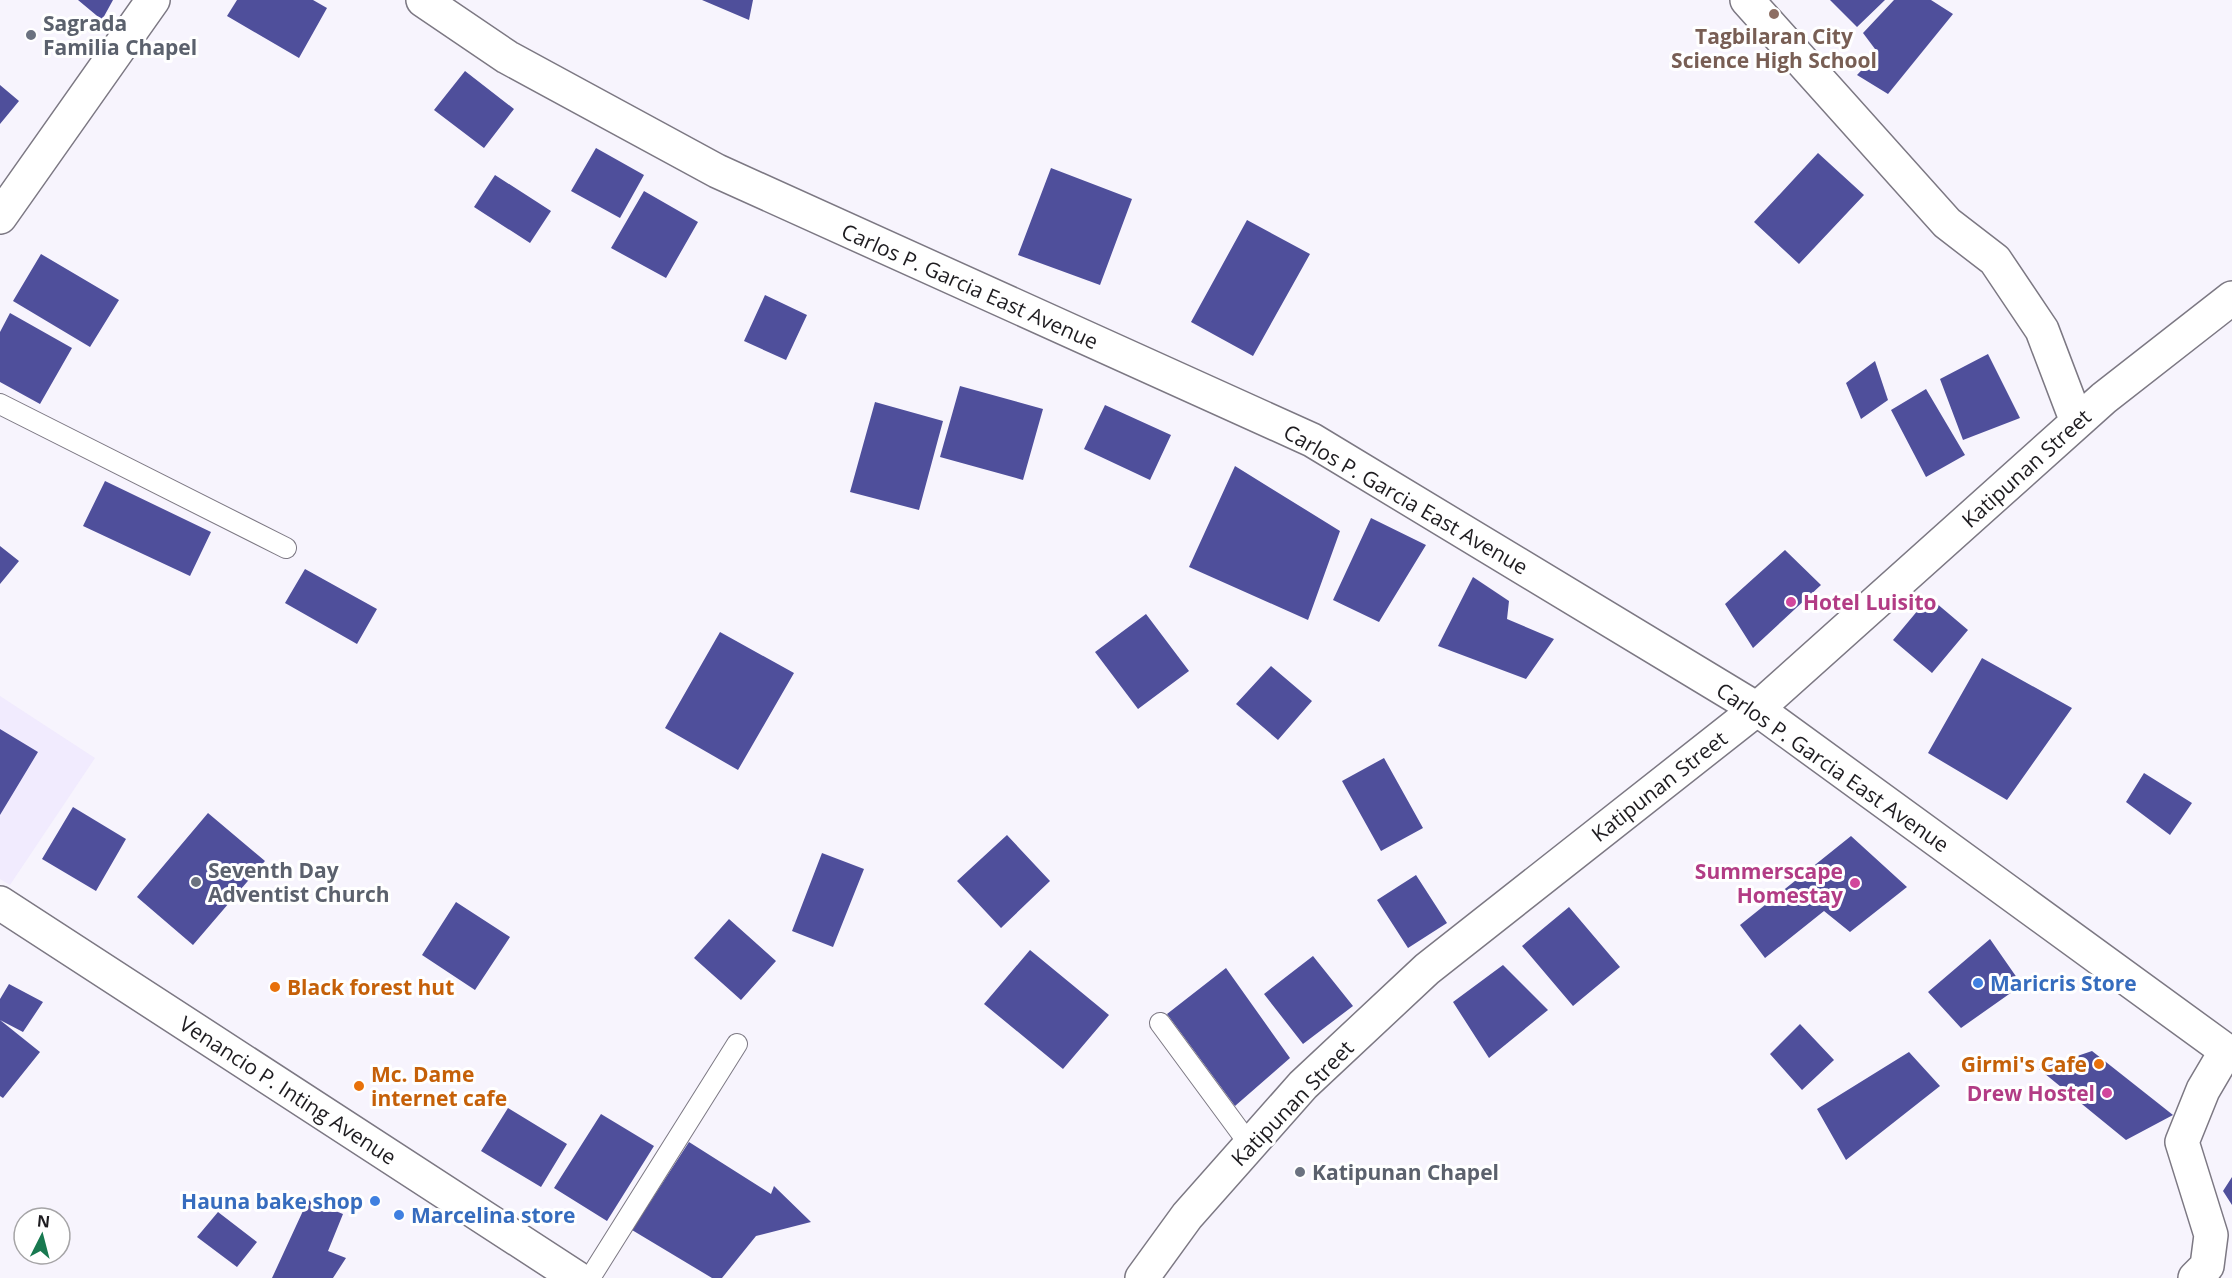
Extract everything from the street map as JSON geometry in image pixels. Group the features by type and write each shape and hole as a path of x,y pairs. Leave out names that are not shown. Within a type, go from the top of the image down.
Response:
{"main road":[{"path":"0,217 153,0"},
{"name":"Carlos P. Garcia East Avenue","path":"423,0 507,57 717,171 1312,440 1757,709 2229,1053"},
{"path":"1747,0 1947,224 1995,260 2042,330 2077,422"},
{"name":"Katipunan Street","path":"1142,1278 1187,1216 1303,1085 1427,969 1757,709 2104,398 2232,298"},
{"name":"Venancio P. Inting Avenue","path":"0,903 577,1278"},
{"path":"2195,1278 2207,1266 2211,1235 2182,1142 2204,1090 2229,1053"}],"lane":[{"path":"0,404 286,548"},
{"path":"1160,1023 1250,1145"},
{"path":"590,1278 737,1044"}],"shaded area":[{"path":"0,696 95,758 10,885 0,879"}],"building":[{"path":"78,0 113,0 102,20"},
{"path":"237,0 313,0 327,8 299,58 227,16"},
{"path":"702,0 753,0 749,20"},
{"path":"1830,0 1885,0 1857,27"},
{"path":"1894,0 1931,0 1953,14 1888,94 1857,75 1878,53 1863,33"},
{"path":"465,71 514,109 484,148 434,110"},
{"path":"0,85 19,101 0,124"},
{"path":"596,148 644,175 620,218 571,191"},
{"path":"1818,153 1864,195 1799,264 1754,222"},
{"path":"1051,168 1132,199 1100,285 1018,255"},
{"path":"495,175 551,211 530,243 474,207"},
{"path":"644,191 698,222 666,278 611,248"},
{"path":"1247,220 1310,254 1253,356 1191,322"},
{"path":"41,254 119,300 90,347 13,301"},
{"path":"765,295 807,315 786,360 744,341"},
{"path":"10,313 72,348 40,404 0,382 0,332"},
{"path":"1988,354 2020,418 1963,440 1940,379"},
{"path":"1875,361 1888,400 1861,419 1846,383"},
{"path":"960,386 1043,409 1023,480 940,457"},
{"path":"1926,389 1965,455 1926,477 1891,410"},
{"path":"875,402 943,421 919,510 850,492"},
{"path":"1105,405 1171,435 1150,480 1084,449"},
{"path":"1235,466 1340,531 1308,620 1189,567"},
{"path":"105,481 211,532 190,576 83,526"},
{"path":"1371,518 1426,545 1379,622 1333,600"},
{"path":"0,546 19,561 0,584"},
{"path":"1785,550 1821,585 1753,648 1725,604"},
{"path":"305,569 377,609 357,644 285,603"},
{"path":"1473,577 1509,601 1507,619 1554,639 1526,679 1438,646"},
{"path":"1929,597 1968,630 1932,673 1893,640"},
{"path":"1146,614 1189,671 1138,709 1095,652"},
{"path":"720,632 794,673 738,770 665,728"},
{"path":"1982,658 2072,708 2007,800 1928,753"},
{"path":"1271,666 1312,701 1278,740 1236,704"},
{"path":"0,729 38,752 0,815"},
{"path":"1384,758 1423,828 1381,851 1342,781"},
{"path":"2144,773 2192,803 2170,835 2126,802"},
{"path":"73,807 126,839 96,891 42,859"},
{"path":"208,813 265,861 193,945 137,897"},
{"path":"1007,835 1050,881 1001,928 957,881"},
{"path":"1851,836 1907,887 1850,932 1824,911 1765,958 1740,925"},
{"path":"822,853 864,869 833,947 792,931"},
{"path":"1416,875 1447,923 1408,948 1377,900"},
{"path":"456,902 510,937 475,990 422,955"},
{"path":"1569,907 1620,967 1573,1006 1522,946"},
{"path":"729,919 776,961 741,1000 694,958"},
{"path":"1990,939 2022,985 1961,1028 1928,992"},
{"path":"1030,950 1109,1015 1063,1069 984,1004"},
{"path":"1313,956 1353,1006 1303,1044 1264,994"},
{"path":"1503,965 1548,1010 1489,1058 1453,1002"},
{"path":"1226,968 1290,1058 1235,1106 1167,1014"},
{"path":"9,984 43,1002 23,1032 0,1020 0,999"},
{"path":"0,1020 40,1052 3,1098 0,1096"},
{"path":"1800,1024 1834,1060 1802,1090 1770,1054"},
{"path":"2092,1051 2173,1115 2126,1140 2039,1069"},
{"path":"1909,1052 1940,1086 1846,1160 1817,1109"},
{"path":"508,1108 567,1144 541,1187 481,1151"},
{"path":"601,1114 654,1146 607,1221 554,1188"},
{"path":"689,1142 771,1194 774,1186 811,1222 756,1236 722,1278 712,1278 632,1230"},
{"path":"2232,1177 2232,1205 2223,1191"},
{"path":"308,1200 343,1214 328,1251 346,1258 333,1278 272,1278"},
{"path":"218,1212 257,1242 237,1267 197,1237"}],"place":[{"name":"Tagbilaran City Science High School","path":"1774,14"},
{"name":"Sagrada Familia Chapel","path":"31,35"},
{"name":"Hotel Luisito","path":"1791,602"},
{"name":"Seventh Day Adventist Church","path":"196,882"},
{"name":"Summerscape Homestay","path":"1855,883"},
{"name":"Maricris Store","path":"1978,983"},
{"name":"Black forest hut","path":"275,987"},
{"name":"Girmi's Cafe","path":"2099,1064"},
{"name":"Mc. Dame internet cafe","path":"359,1086"},
{"name":"Drew Hostel","path":"2107,1093"},
{"name":"Katipunan Chapel","path":"1300,1172"},
{"name":"Hauna bake shop","path":"375,1201"},
{"name":"Marcelina store","path":"399,1215"}]}
